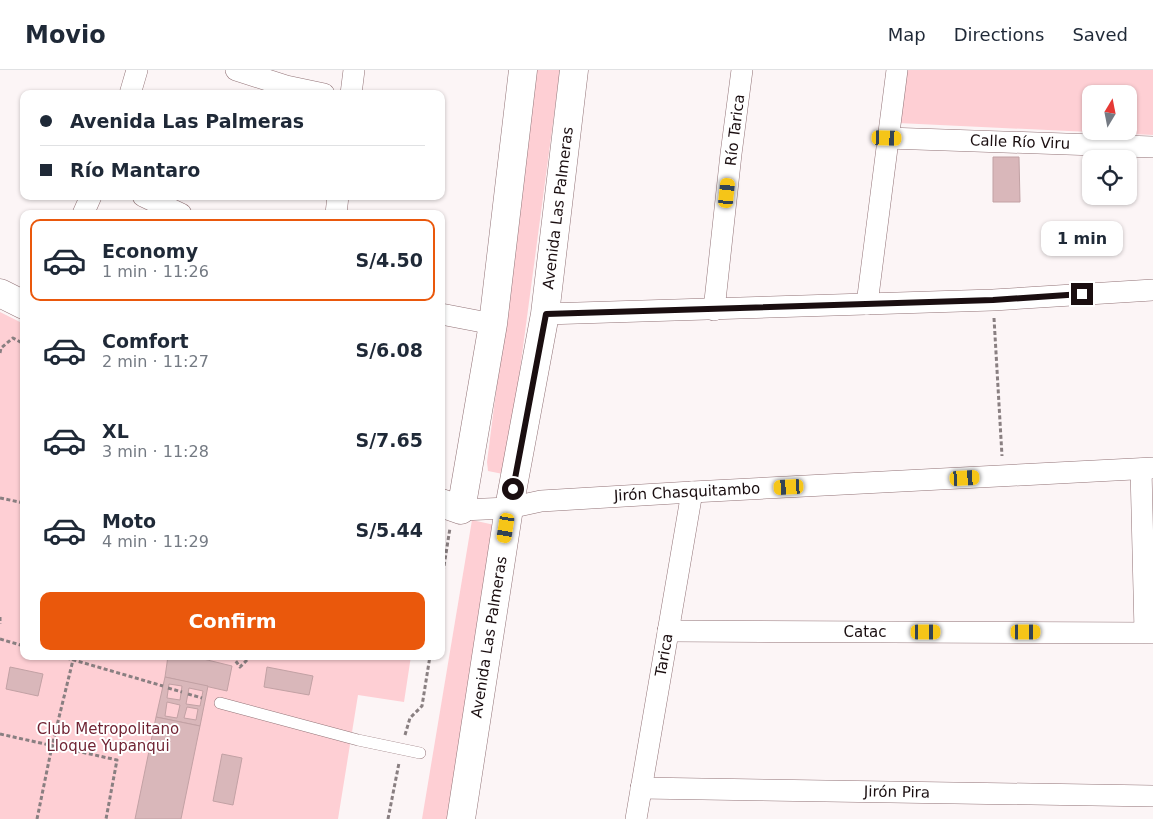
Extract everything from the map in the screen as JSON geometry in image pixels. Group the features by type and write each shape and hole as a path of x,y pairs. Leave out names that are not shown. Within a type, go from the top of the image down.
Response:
{"main road":[{"path":"451,514 493,324 523,70"},
{"name":"Avenida Las Palmeras","path":"461,819 509,508 546,314 574,70"},
{"path":"0,293 20,304"}],"street":[{"path":"131,90 137,70"},
{"path":"236,70 305,90"},
{"path":"352,90 354,70"},
{"name":"Río Tarica","path":"714,310 742,70"},
{"path":"867,304 897,70"},
{"name":"Calle Río Viru","path":"887,138 1153,147"},
{"path":"151,200 173,210"},
{"path":"546,314 993,300 1153,290"},
{"path":"445,315 493,324"},
{"path":"1147,468 1149,633"},
{"name":"Jirón Chasquitambo","path":"451,514 509,508 541,501 1147,468"},
{"name":"Tarica","path":"636,819 692,492"},
{"name":"Catac","path":"668,631 1149,633"},
{"name":"Jirón Pira","path":"641,788 1153,796"}],"lane":[{"path":"220,703 358,740 420,753"}],"path":[{"path":"993,300 1004,476"},
{"path":"0,353 1,348 13,338 20,342"},
{"path":"0,498 20,502"},
{"path":"445,557 451,514"},
{"path":"0,617 0,624"},
{"path":"0,639 20,645"},
{"path":"37,819 73,660 163,686"},
{"path":"235,660 240,666 247,660"},
{"path":"388,819 401,749 410,718 422,706 429,660"},
{"path":"168,688 182,692"},
{"path":"188,694 202,698"},
{"path":"0,734 117,760 106,819"}],"green space":[{"path":"537,70 560,70 507,467 503,474 488,471 487,462"},
{"path":"906,70 1153,70 1153,135 1138,134 1138,85 1082,85 1082,132 898,123"},
{"name":"Club Metropolitano Lloque Yupanqui","path":"0,312 20,322 20,660 410,660 404,702 358,695 338,819 0,819"},
{"path":"472,520 499,526 448,819 422,819"}],"building":[{"path":"993,157 1019,157 1020,202 993,202"},
{"path":"167,660 207,660 232,666 227,691 165,677"},
{"path":"10,667 43,674 38,696 6,689"},
{"path":"267,667 313,676 309,695 264,687"},
{"path":"165,677 208,686 200,726 156,717","holes":["169,684 182,686 180,700 167,698","189,688 203,691 200,706 186,704","167,702 180,705 177,718 165,716","187,707 198,709 196,720 184,718"]},
{"path":"156,717 200,726 181,819 135,819"},
{"path":"222,754 242,758 233,805 213,801"}],"route":[{"path":"513,489 546,314 993,300 1082,294"}]}
